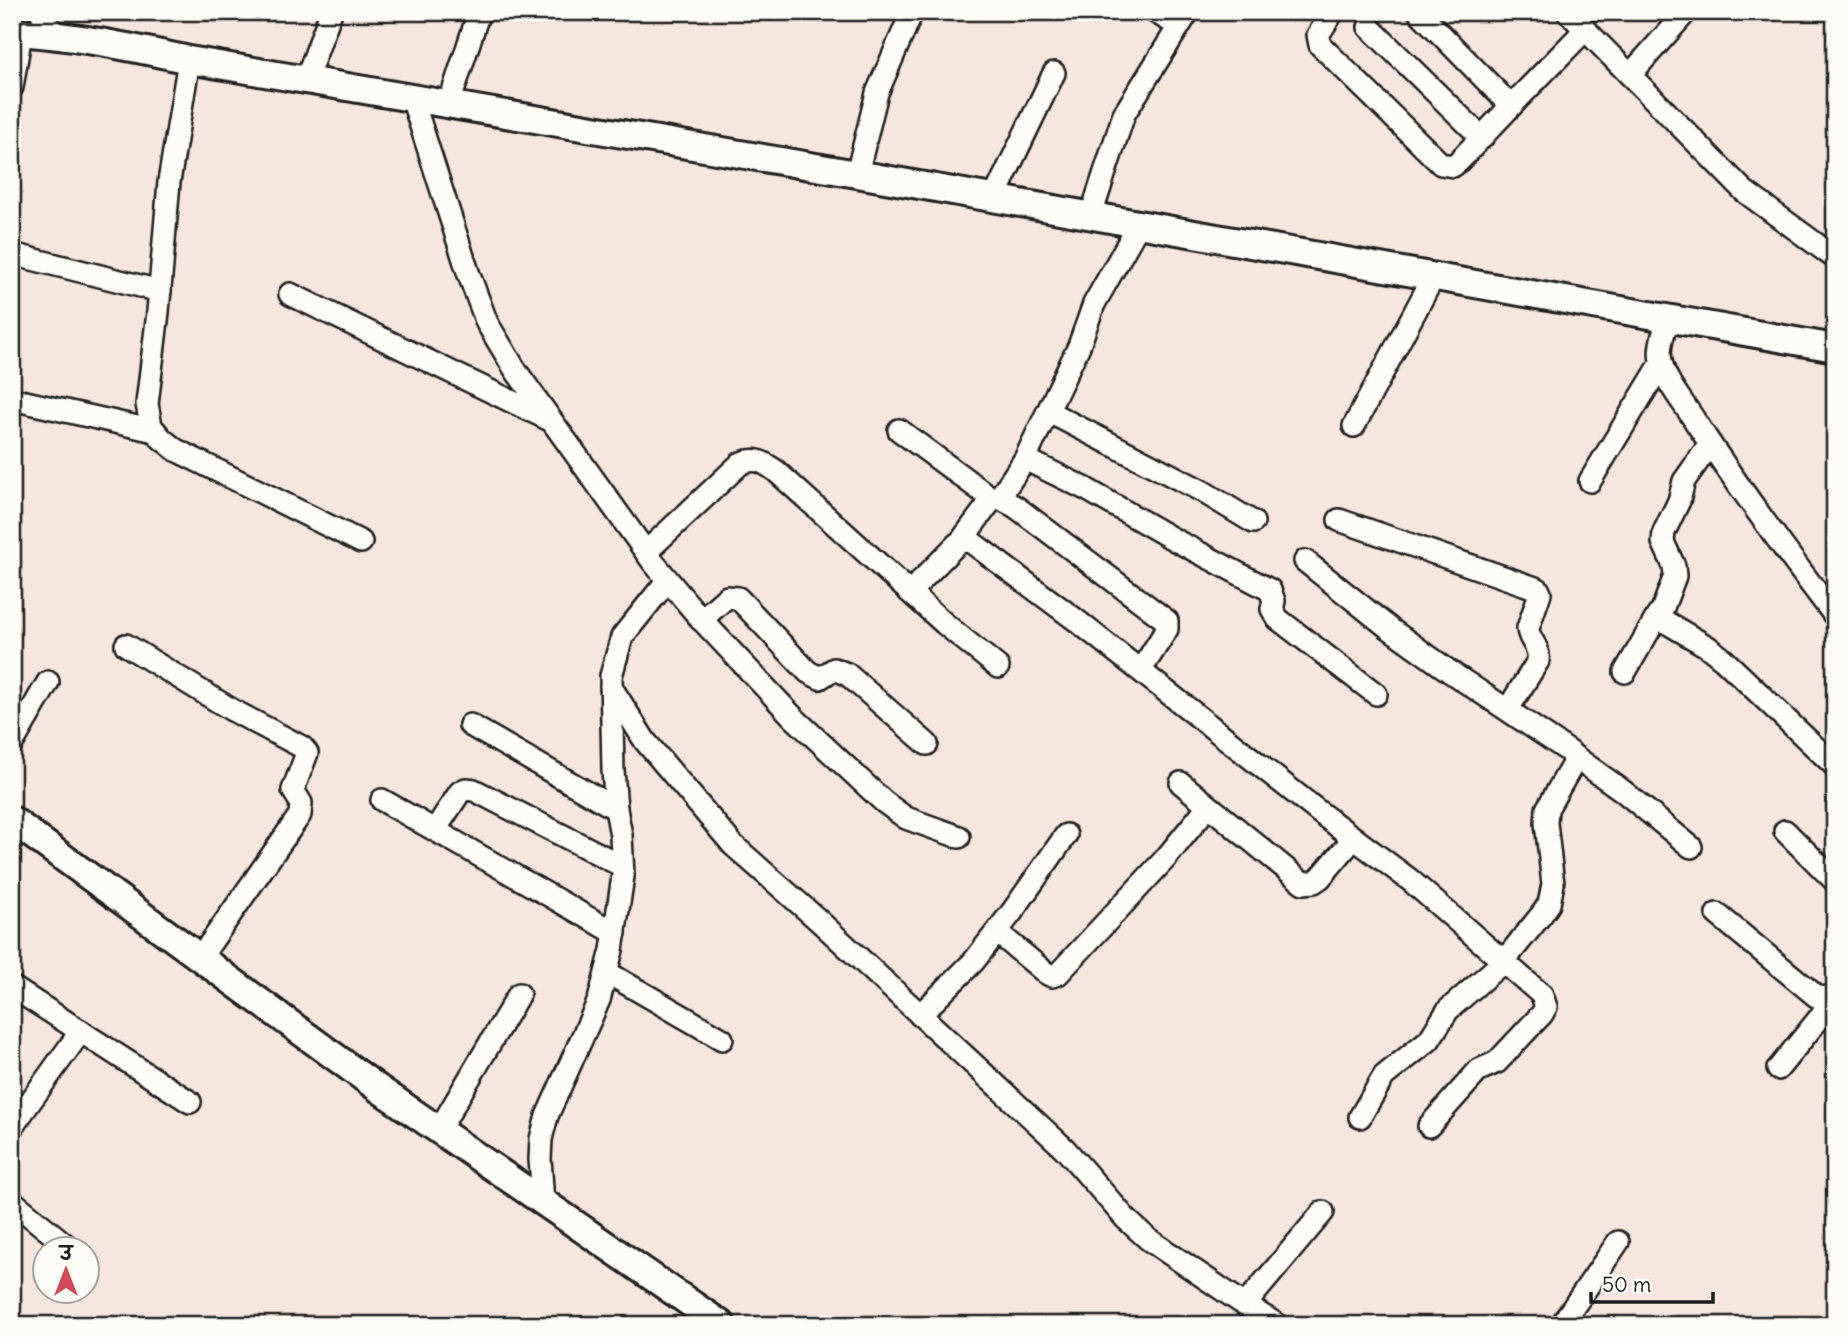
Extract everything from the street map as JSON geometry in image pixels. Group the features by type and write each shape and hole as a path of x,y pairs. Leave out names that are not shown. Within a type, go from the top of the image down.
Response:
{"main road":[{"path":"17,32 48,23 108,42 190,60 995,198 1835,348"},
{"path":"12,820 439,1130 722,1325"}],"street":[{"path":"306,80 331,12"},
{"path":"449,104 479,12"},
{"path":"857,174 877,93 912,12"},
{"path":"1091,215 1124,114 1184,19 1156,12"},
{"path":"1333,12 1318,35 1320,45 1441,164 1453,166 1585,30"},
{"path":"1419,12 1507,102 1514,103"},
{"path":"1568,12 1744,191 1835,258"},
{"path":"1630,75 1686,12"},
{"path":"1369,27 1482,138"},
{"path":"12,87 17,32"},
{"path":"190,60 169,182 147,404 151,426 176,450 360,542"},
{"path":"995,198 1054,73"},
{"path":"412,98 487,323 516,371 667,581 794,718 884,802 912,821 959,836"},
{"path":"910,592 961,541 1026,459 1079,346 1094,304 1139,224"},
{"path":"12,254 160,291"},
{"path":"1354,426 1434,276"},
{"path":"290,294 554,421"},
{"path":"1668,320 1660,353 1661,364 1672,386 1782,546 1835,616"},
{"path":"1590,481 1661,364"},
{"path":"12,399 155,431"},
{"path":"1049,412 1202,491 1253,522"},
{"path":"899,430 987,495 1016,506 1167,621 1167,629 1141,670"},
{"path":"1625,672 1672,587 1674,566 1663,542 1664,532 1679,501 1684,481 1710,444"},
{"path":"646,552 741,463 752,459 762,461 998,667"},
{"path":"1026,459 1262,584 1273,595 1272,609 1278,619 1376,694"},
{"path":"1339,520 1538,589 1540,593 1528,628 1528,634 1539,652 1538,661 1508,709"},
{"path":"961,541 970,541 981,549 1410,880 1542,995 1546,1007 1497,1062 1479,1070 1429,1126"},
{"path":"1305,561 1388,628 1623,791 1690,847"},
{"path":"543,1202 540,1159 541,1139 547,1116 599,1000 608,973 615,933 622,866 621,835 616,809 611,687 615,657 622,637 667,581"},
{"path":"701,620 727,597 738,598 808,672 820,678 834,668 847,674 927,744"},
{"path":"1658,615 1661,620 1708,647 1723,659 1835,766"},
{"path":"126,645 232,710 302,747 307,753 293,790 301,803 300,815 200,958"},
{"path":"12,744 48,682"},
{"path":"611,687 645,741 733,845 1065,1149 1126,1219 1148,1239 1278,1325"},
{"path":"470,724 616,809"},
{"path":"1360,1117 1384,1076 1429,1040 1448,1010 1504,961 1549,904 1553,884 1546,823 1547,808 1574,762 1574,756"},
{"path":"1181,783 1303,883 1314,882 1320,878 1354,838"},
{"path":"435,830 460,792 466,789 474,790 622,866"},
{"path":"382,800 615,933"},
{"path":"997,932 1046,973 1058,974 1166,858 1208,806"},
{"path":"1786,831 1835,881"},
{"path":"920,1015 974,961 1066,835"},
{"path":"1717,914 1816,996 1829,997 1821,1016 1778,1069"},
{"path":"608,973 722,1039"},
{"path":"12,987 190,1102"},
{"path":"439,1130 519,994"},
{"path":"12,1127 20,1101 81,1031"},
{"path":"12,1201 55,1236"},
{"path":"1245,1305 1323,1212"},
{"path":"1561,1325 1618,1242"}]}
